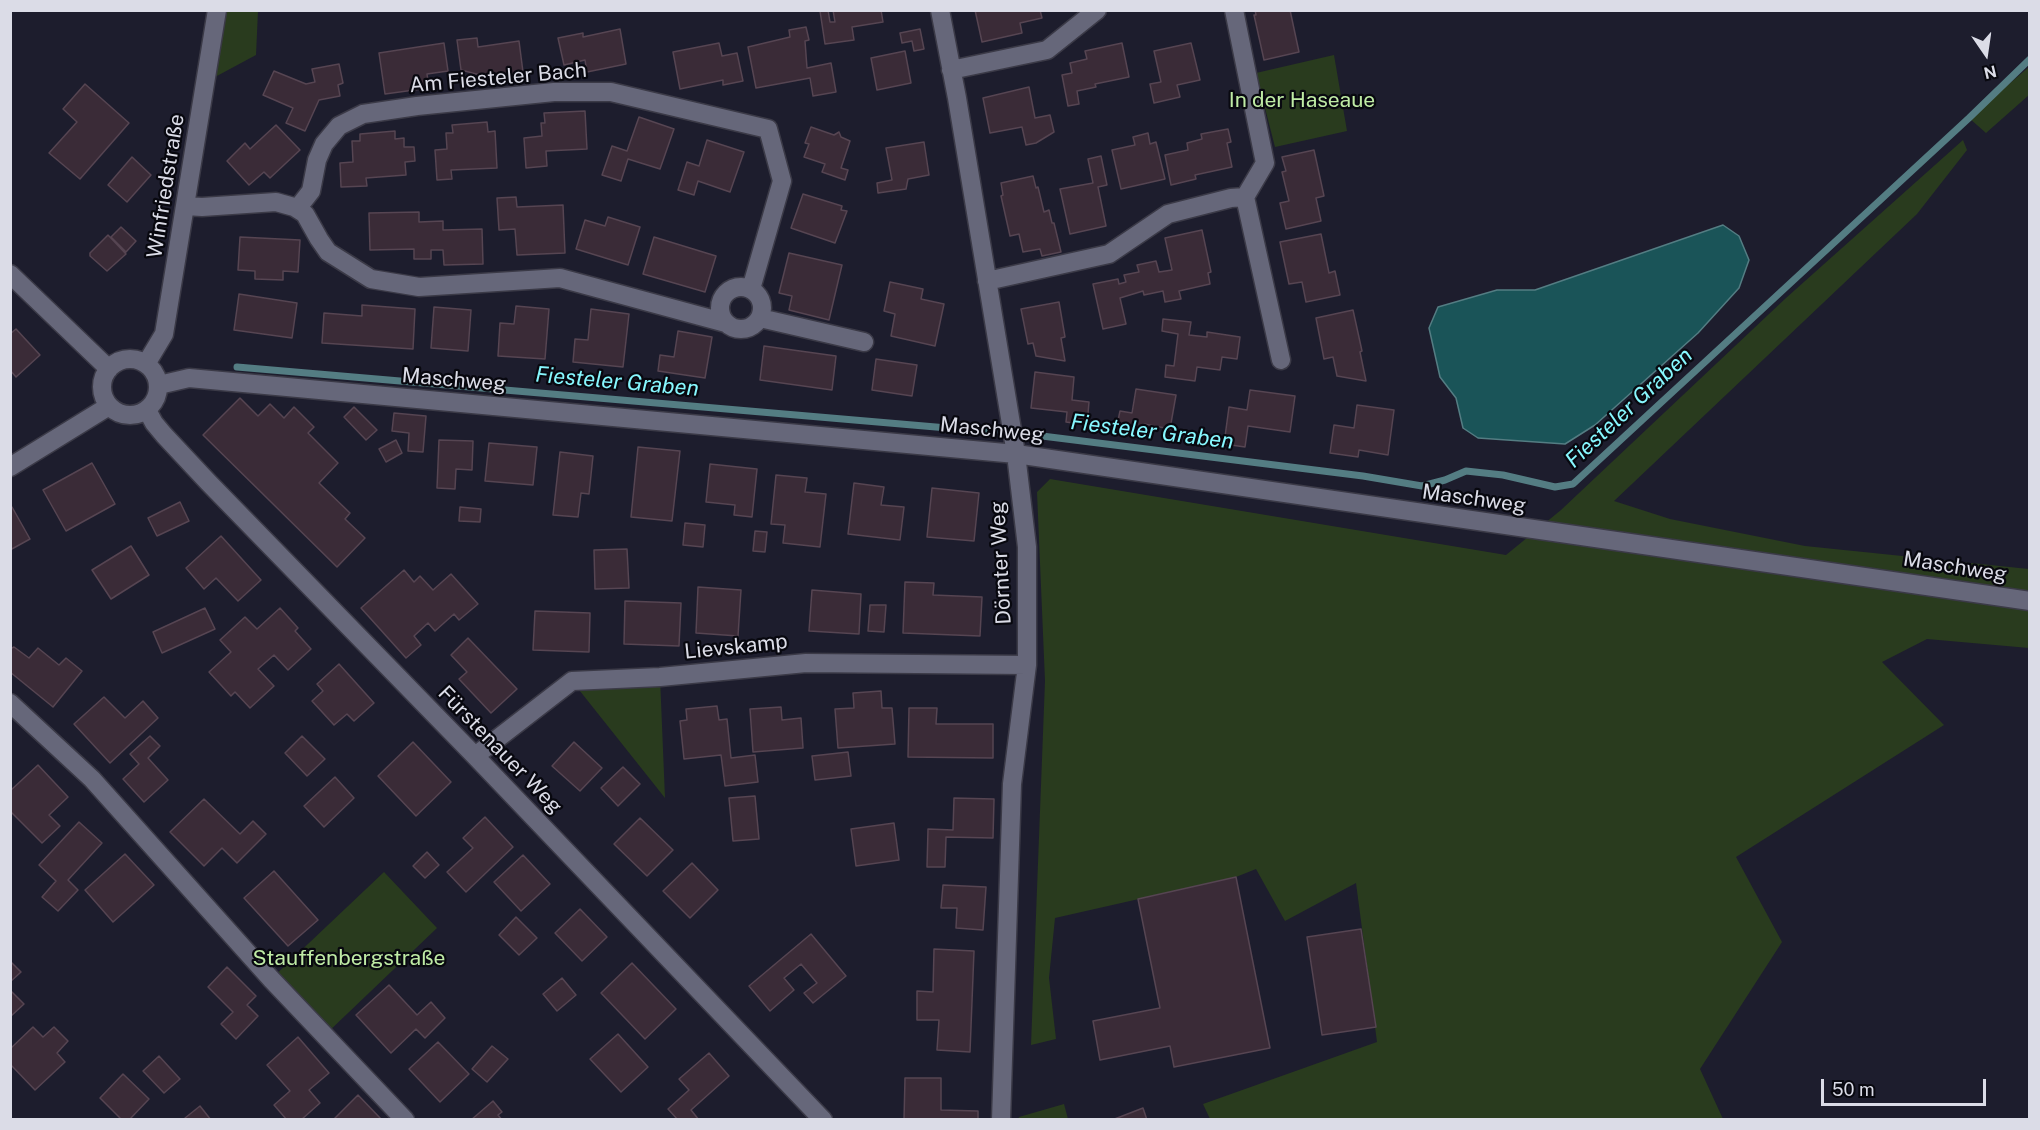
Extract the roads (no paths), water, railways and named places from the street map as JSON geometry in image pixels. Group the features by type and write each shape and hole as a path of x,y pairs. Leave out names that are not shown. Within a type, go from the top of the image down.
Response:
{"street":[{"name":"Winfriedstraße","path":"146,364 164,334 218,10"},
{"name":"Dörnter Weg","path":"940,10 1016,454 1026,547 1027,665 1012,784 1001,1119"},
{"path":"951,70 1047,50 1097,10"},
{"path":"1234,10 1265,163 1245,197 1281,360"},
{"name":"Am Fiesteler Bach","path":"297,209 311,191 317,160 324,144 339,126 363,114 554,92 611,92 768,129 782,181 751,289"},
{"path":"987,281 1109,254 1167,214 1231,198 1245,197"},
{"path":"185,206 276,202 297,209 305,214 328,252 371,279 419,287 560,278 726,323 740,330 755,324 760,318 762,305 760,298 751,289 736,287 724,295 720,309 726,323"},
{"path":"10,274 109,369"},
{"path":"760,318 864,342"},
{"path":"130,359 146,364 157,377 159,385 155,402 147,410 133,415 125,415 110,406 105,400 102,384 109,369 115,364 130,359"},
{"name":"Maschweg","path":"159,385 189,378 1016,454 2030,601"},
{"path":"10,467 110,406"},
{"name":"Fürstenauer Weg","path":"147,410 164,435 208,482 823,1119"},
{"name":"Lievskamp","path":"475,756 572,681 660,677 806,663 1027,665"},
{"path":"10,703 92,779 271,979 405,1119"}],"waterway":[{"name":"Fiesteler Graben","path":"1034,435 1363,476 1422,486 1466,471 1503,475 1555,487 1573,484 2030,59"},
{"name":"Fiesteler Graben","path":"237,367 994,432"}],"park label":[{"name":"In der Haseaue","path":"1302,101"},
{"name":"Stauffenbergstraße","path":"349,959"}]}
